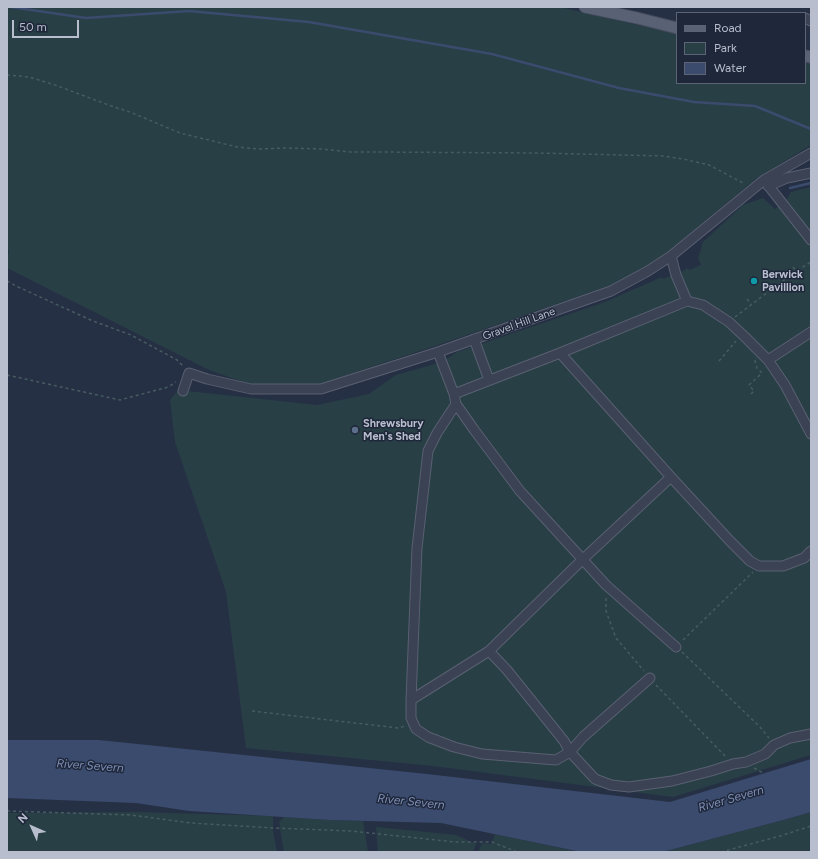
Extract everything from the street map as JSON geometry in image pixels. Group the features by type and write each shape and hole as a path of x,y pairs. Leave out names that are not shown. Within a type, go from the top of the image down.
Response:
{"main road":[{"path":"585,7 676,28"}],"street":[{"name":"Gravel Hill Lane","path":"189,373 207,379 251,389 321,389 438,352 611,291 648,271 671,256 752,190 766,183 811,153"},
{"path":"811,172 766,183 811,240"},
{"path":"671,256 676,275 687,301"},
{"path":"454,394 560,353 687,301 703,305 729,322 765,357 785,385 811,434"},
{"path":"765,357 811,332"},
{"path":"474,339 489,380"},
{"path":"438,352 454,394 456,404 520,491 606,585 676,647"},
{"path":"560,353 671,477 750,561 759,566 783,566 804,558 811,551"},
{"path":"183,391 189,373"},
{"path":"456,404 437,433 428,451 417,548 411,700 411,718 416,729 428,737 454,747 482,754 556,760 570,752 584,737 650,678"},
{"path":"411,700 489,651 582,560 671,477"},
{"path":"489,651 507,670 564,741 570,752 595,779 610,785 629,786 672,781 733,764 746,762 765,754 774,745 790,738 811,734"}],"path":[{"path":"7,75 29,78 55,85 130,112 180,133 237,146 259,149 278,148 374,152 538,153 663,156 709,165 747,185 752,190"},
{"path":"729,322 796,271 811,262"},
{"path":"793,266 796,271"},
{"path":"779,276 782,282"},
{"path":"7,281 93,321 131,335 177,360 189,373 168,387 120,400 7,375"},
{"path":"766,286 769,291"},
{"path":"747,299 751,304"},
{"path":"719,361 729,349"},
{"path":"751,394 754,391 749,385 762,373 757,368 754,361 765,357"},
{"path":"759,566 676,647 760,727 774,745"},
{"path":"252,711 398,728 414,724"},
{"path":"7,811 131,815 191,823 352,832 455,842 492,842 517,852"},
{"path":"722,852 811,826"}],"green space":[{"path":"7,7 559,7 676,34 676,84 806,84 806,63 811,63 811,145 757,178 665,254 626,280 435,346 319,384 249,384 209,370 7,268 9,251 7,249"},
{"path":"811,187 811,755 673,797 433,766 246,748 226,592 175,442 170,400 178,390 317,405 369,394 396,375 442,362 457,352 605,302 662,277 663,279 676,275 688,268 689,270 701,265 698,258 703,242 743,205 763,198 775,209 787,199 791,192"},
{"path":"136,812 273,816 273,831 277,852 7,852 7,813"},
{"path":"811,812 811,852 653,852 666,851"},
{"path":"284,817 363,821 368,852 284,852 279,822"},
{"path":"376,827 456,835 476,844 473,852 378,852"},
{"path":"495,834 574,851 478,852 482,843 491,844"}],"water":[{"name":"River Severn","path":"7,740 99,740 427,774 670,802 811,759 811,812 666,851 581,852 441,823 330,820 189,811 136,803 7,798"}],"waterway":[{"path":"11,7 86,18 189,11 309,22 492,54 619,88 694,102 755,106 811,129"},
{"path":"790,188 811,183"}],"place":[{"name":"Berwick Pavillion","path":"754,281"},
{"name":"Shrewsbury Men's Shed","path":"355,430"}]}
